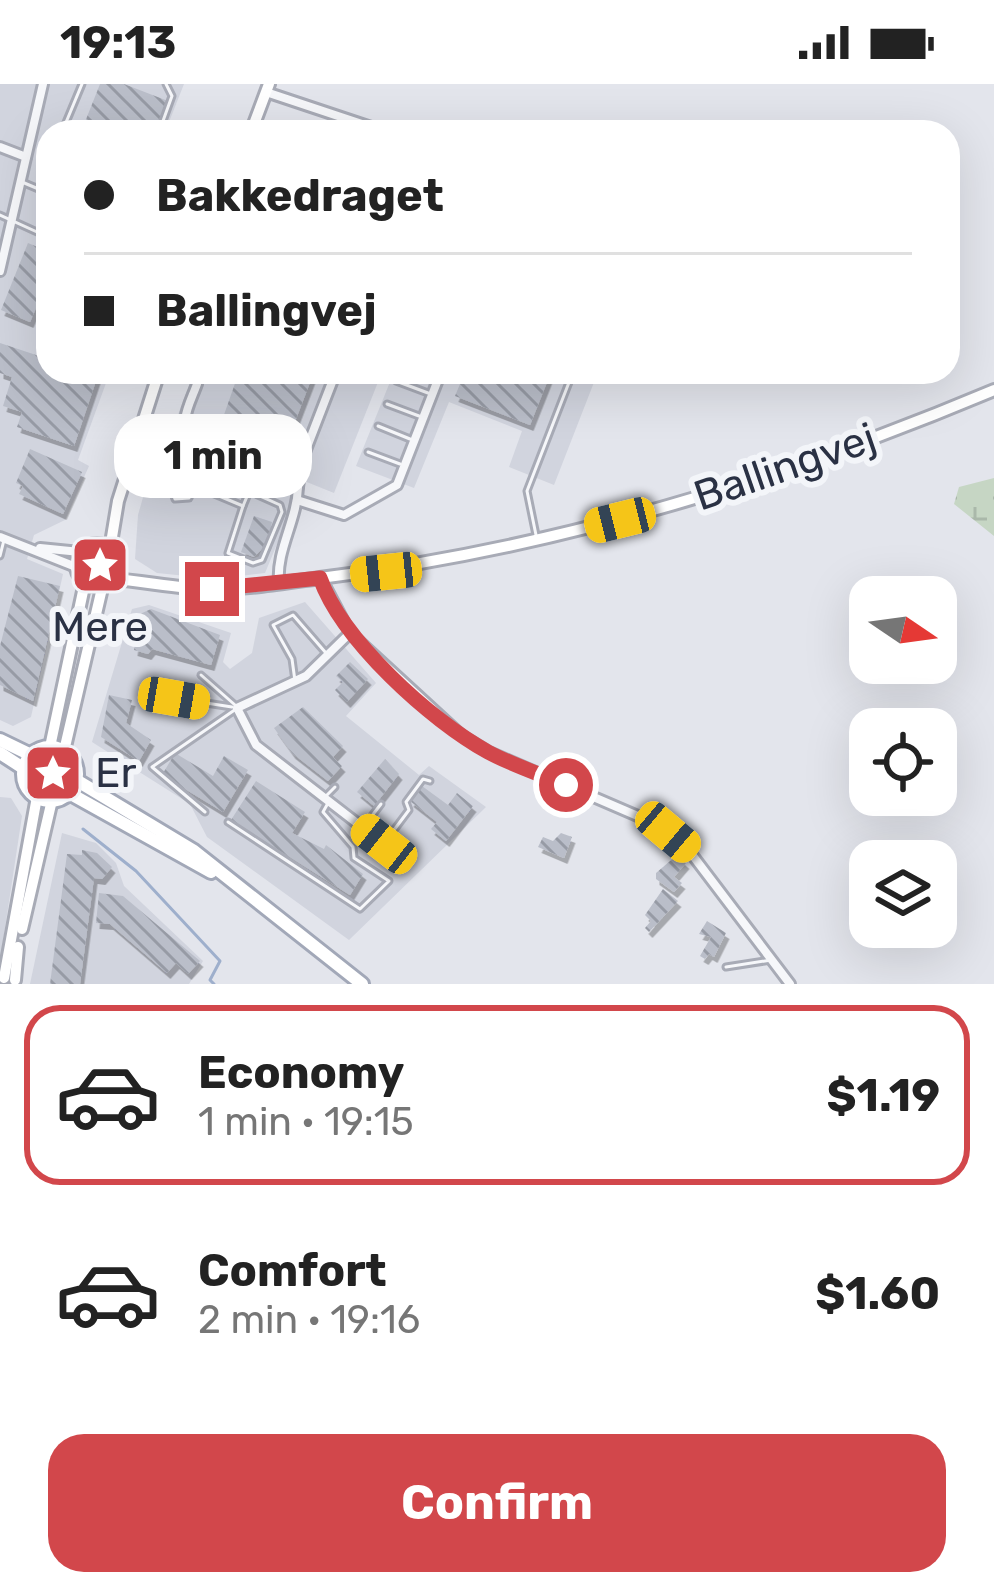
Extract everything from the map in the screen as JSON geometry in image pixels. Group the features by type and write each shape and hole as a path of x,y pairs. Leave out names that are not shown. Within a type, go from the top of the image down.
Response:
{"main road":[{"path":"256,120 268,88"},
{"path":"0,753 27,762 57,749 118,563 110,548 118,501 155,384"},
{"name":"Ballingvej","path":"108,582 212,589 279,584 394,571 537,541 766,476 994,390"},
{"path":"57,749 85,582 76,567 80,552 96,544 118,501"},
{"path":"96,544 110,548"},
{"name":"Ballingvej","path":"118,563 146,581"},
{"path":"85,582 108,582"},
{"path":"0,740 27,762"},
{"path":"10,980 52,800 72,786 75,764 57,749"},
{"path":"27,762 26,785 37,797 52,800"},
{"path":"72,786 244,889 362,984"},
{"path":"10,980 37,797"}],"street":[{"path":"0,271 43,84"},
{"path":"268,88 354,120"},
{"path":"0,147 26,158"},
{"path":"197,384 184,432 206,448 298,487"},
{"path":"279,584 277,566 297,500 302,460 331,384"},
{"path":"297,500 352,514 397,484 436,384"},
{"path":"2,538 76,567"},
{"path":"33,547 80,552"},
{"path":"320,578 350,632 430,710 488,752 668,832 701,863 790,984"},
{"path":"350,632 295,681 237,708 256,745 384,844"}],"lane":[{"path":"67,120 82,84"},
{"path":"163,120 172,97 166,84"},
{"path":"20,181 36,188"},
{"path":"0,215 36,231"},
{"path":"404,384 432,395"},
{"path":"537,541 527,491 568,384"},
{"path":"387,404 423,418"},
{"path":"378,426 414,441"},
{"path":"172,490 176,499 183,500 206,448"},
{"path":"368,452 404,466"},
{"path":"174,471 178,458 201,462 250,488 280,505 282,512 262,560 253,563 228,553 226,545 250,488 257,470"},
{"path":"193,485 242,506"},
{"path":"0,556 2,538"},
{"path":"295,681 292,659 273,625 293,615 327,654"},
{"path":"201,675 237,708"},
{"path":"174,698 237,708"},
{"path":"206,812 152,767 237,708"},
{"path":"384,844 409,810 406,802 414,789 430,781"},
{"path":"228,822 361,909 389,881 354,858 353,847 323,812 335,787"},
{"path":"363,827 381,804"},
{"path":"726,967 772,960"}],"shaded area":[{"path":"0,84 184,84 170,120 36,120 36,384 106,384 78,460 89,466 65,520 34,535 27,559 63,574 31,717 13,726 0,720"},
{"path":"190,384 377,384 334,493 173,428"},
{"path":"389,384 593,384 554,485 509,467 522,431 449,402 414,488 356,466"},
{"path":"160,437 280,483 291,493 290,513 265,573 216,579 157,573 135,559 138,515"},
{"path":"305,602 376,683 346,716 419,775 429,766 486,807 349,940 207,837 190,804 92,742 132,609 149,605 231,633 223,662 230,669 252,653 259,618"},
{"path":"0,797 11,798 22,816 0,961"},
{"path":"62,833 96,843 116,863 124,886 203,961 189,984 30,984"}],"green space":[{"path":"994,478 994,536 954,504 959,487"}],"building":[{"path":"100,84 124,84 168,101 161,120 86,120"},
{"path":"28,243 36,246 36,308 30,322 1,310"},
{"path":"0,343 36,355 36,384 95,384 74,446 17,427 22,412 3,406 12,377 0,373"},
{"path":"235,384 309,384 278,466 198,435 203,423 219,429"},
{"path":"460,384 546,384 530,425 455,396"},
{"path":"30,449 82,472 63,514 19,494 23,486 16,483"},
{"path":"254,516 272,522 267,544 254,557 241,552"},
{"path":"18,576 60,586 33,701 0,685 0,646"},
{"path":"151,609 220,635 211,665 152,649 148,654 134,650 140,614"},
{"path":"350,662 368,679 347,702 335,690 343,682 336,676"},
{"path":"109,695 132,700 126,723 151,740 139,761 101,737"},
{"path":"303,707 343,746 333,757 342,766 328,781 292,753 274,728"},
{"path":"175,753 213,776 224,756 248,770 223,812 162,775"},
{"path":"385,759 399,774 374,806 357,792"},
{"path":"256,781 305,812 292,833 324,849 326,845 363,874 350,895 231,820"},
{"path":"422,786 448,805 457,793 473,806 446,841 431,829 437,822 410,801"},
{"path":"561,833 572,837 564,858 538,847 543,837 553,841"},
{"path":"82,850 97,853 112,867 102,879 94,878 80,984 50,984 67,854 82,855"},
{"path":"677,855 686,863 674,877 682,883 674,892 656,879 656,873"},
{"path":"663,889 678,901 649,932 645,928 651,921 645,915"},
{"path":"99,893 123,896 200,961 188,974 176,963 167,973 110,924 96,923"},
{"path":"707,921 726,933 714,957 709,954 705,959 700,956 711,937 699,934"}],"waterway":[{"path":"83,829 136,871 220,961 210,980 214,984"}],"place":[{"name":"Mere","path":"100,565"},
{"name":"Er","path":"53,773"}],"route":[{"path":"212,589 320,578 344,625 430,710 488,752 566,785"}]}
